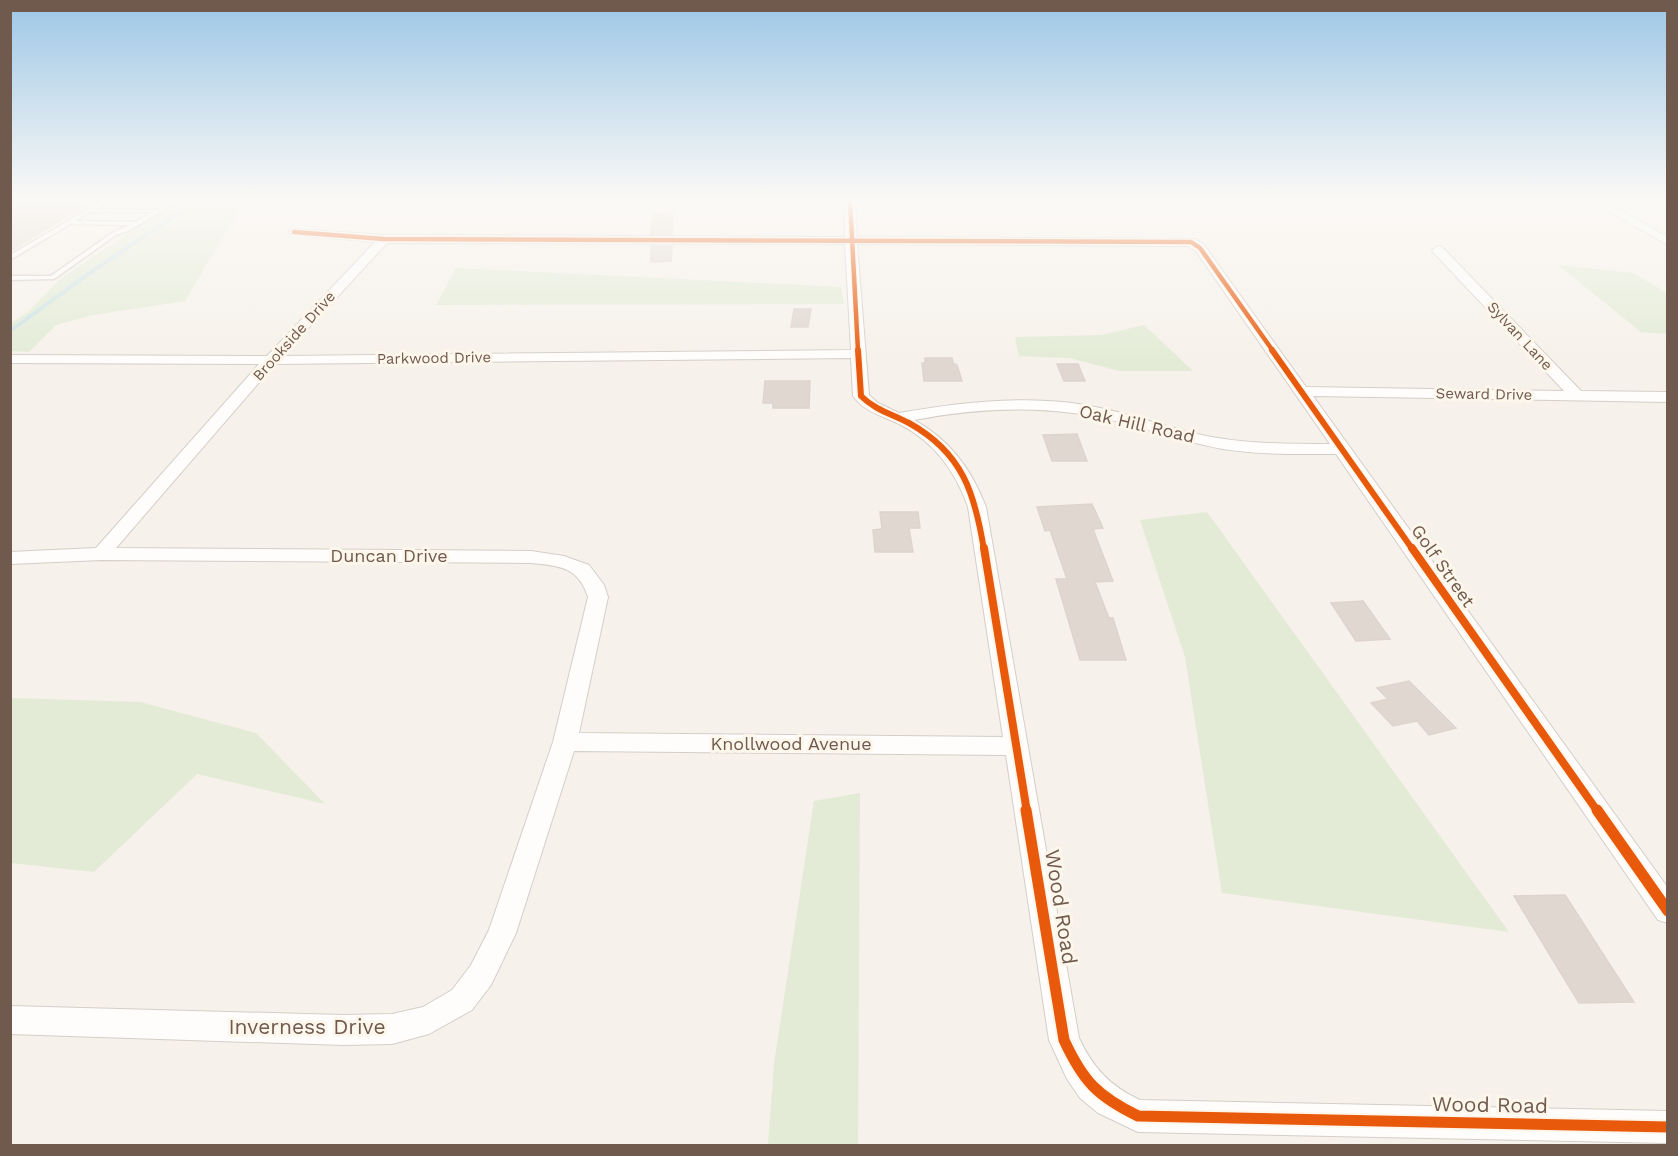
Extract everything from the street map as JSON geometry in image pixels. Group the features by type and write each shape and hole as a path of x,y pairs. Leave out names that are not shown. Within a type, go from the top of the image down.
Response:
{"street":[{"name":"Brookside Drive","path":"101,554 271,360 370,254"},
{"name":"Wood Road","path":"852,254 861,396 868,404 911,424 954,461 972,492 977,507 1064,1040 1077,1069 1092,1091 1111,1104 1138,1116 1668,1127"},
{"name":"Golf Street","path":"1204,254 1668,911"},
{"name":"Sylvan Lane","path":"1442,254 1576,396"},
{"name":"Parkwood Drive","path":"10,359 271,360 857,354"},
{"name":"Seward Drive","path":"1301,391 1668,397"},
{"name":"Oak Hill Road","path":"896,418 974,407 1054,406 1120,417 1223,444 1265,448 1341,449"},
{"name":"Duncan Drive","path":"10,558 101,554 531,557 571,563 586,571 595,583 598,597 565,742"},
{"name":"Knollwood Avenue","path":"565,742 1016,746"},
{"name":"Inverness Drive","path":"10,1020 343,1030 392,1029 429,1020 462,1000 481,975 502,933 565,742"}],"lane":[{"path":"10,278 52,278 86,254"}],"green space":[{"path":"97,254 213,254 185,301 93,315 56,325 29,352 11,351 11,323 28,312 60,279"},
{"path":"1558,265 1633,273 1667,293 1667,334 1641,332"},
{"path":"456,268 841,287 844,304 436,305"},
{"path":"1144,325 1193,371 1119,371 1070,358 1019,356 1015,337 1102,335"},
{"path":"1207,512 1509,932 1222,893 1185,657 1140,520"},
{"path":"11,698 140,702 256,733 325,804 197,774 94,872 11,863"},
{"path":"860,793 858,1145 768,1145 774,1064 814,801"}],"building":[{"path":"651,254 671,254 671,261 651,262"},
{"path":"794,309 811,309 808,327 791,327"},
{"path":"925,358 952,358 962,381 924,381 922,363 925,363"},
{"path":"1057,364 1078,364 1085,381 1064,381"},
{"path":"765,381 810,381 809,408 773,408 773,403 763,403"},
{"path":"1077,434 1087,461 1052,461 1043,435"},
{"path":"1092,504 1103,528 1093,529 1113,581 1095,582 1109,618 1113,618 1126,660 1080,660 1056,579 1067,579 1050,530 1045,531 1037,507"},
{"path":"880,512 918,512 920,528 909,528 913,552 875,552 873,530 882,529"},
{"path":"1363,601 1390,639 1356,641 1331,603"},
{"path":"1409,681 1456,728 1429,735 1417,721 1393,726 1371,703 1388,699 1377,688"},
{"path":"1565,895 1634,1002 1579,1003 1514,896"}],"waterway":[{"path":"10,331 118,254"}],"cycle path":[{"path":"852,254 861,396 872,406 905,421 934,441 960,471 977,507 1064,1040 1078,1069 1091,1087 1099,1095 1138,1116 1668,1127"},
{"path":"1204,254 1668,911"}]}
